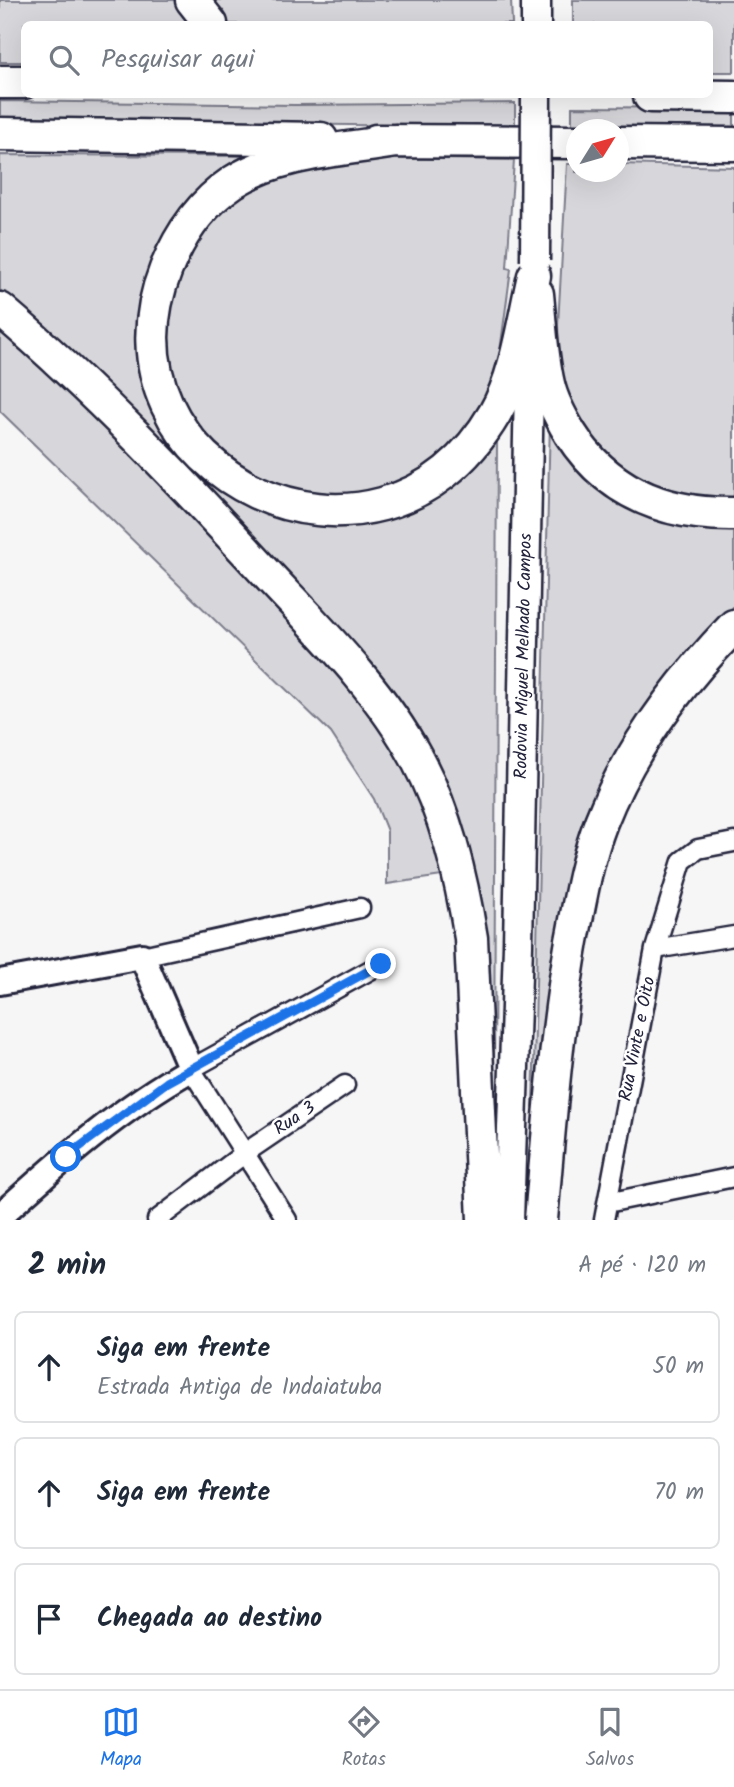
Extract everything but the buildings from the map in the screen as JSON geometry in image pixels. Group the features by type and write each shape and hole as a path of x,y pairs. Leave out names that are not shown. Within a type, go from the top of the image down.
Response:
{"highway":[{"path":"192,0 209,21"},
{"path":"0,82 21,82"},
{"path":"713,85 734,82"},
{"path":"713,97 734,97"},
{"path":"0,134 566,142"},
{"path":"396,141 275,162 254,171 216,195 181,237 159,286 154,308 154,359 171,411 200,452 243,485 284,503 308,509 352,511 401,498 423,486 462,457 480,437 497,410 508,380 535,268"},
{"path":"629,143 734,144"},
{"path":"651,144 734,157"},
{"path":"535,268 548,385 558,413 594,465 611,480 657,505 683,512 734,514"},
{"path":"0,309 61,360 213,515 359,674 417,759 443,820 459,876 471,938 484,1220"},
{"path":"541,1220 563,992 583,881 601,822 650,726 689,676 734,626"}],"main road":[{"path":"536,0 536,21"},
{"name":"Rodovia Miguel Melhado Campos","path":"509,1220 519,931 529,353 535,268 536,98"},
{"path":"0,982 142,956 191,1069 154,1091 66,1157 0,1216"}],"street":[{"name":"Rua Vinte e Oito","path":"606,1212 655,949 681,861 698,849 734,842"},
{"path":"142,956 360,908"},
{"path":"655,949 734,936"},
{"path":"287,1220 191,1069 381,964"},
{"name":"Rua 3","path":"157,1220 245,1153 345,1085"},
{"path":"606,1212 734,1177"}],"shaded area":[{"path":"0,0 179,0 196,21 21,21 21,62 0,62"},
{"path":"205,0 511,0 512,21 225,21"},
{"path":"573,0 734,0 734,72 713,72 713,21 573,21"},
{"path":"0,101 295,105 515,103 515,127 0,121"},
{"path":"572,107 734,108 734,129 629,128 629,119 572,119"},
{"path":"0,155 258,156 170,232 162,414 326,520 491,439 497,440 494,1088 480,917 441,780 0,290"},
{"path":"367,158 514,160 507,268 511,269 495,389 467,438 398,488 340,500 268,486 202,436 176,390 165,337 186,249 227,199 278,171"},
{"path":"629,164 734,167 734,502 684,501 609,464 567,406 559,369 558,325 566,182 629,182"},
{"path":"0,320 317,641 407,765 449,875 387,884 387,831 374,799 331,733 0,411"},
{"path":"550,420 567,447 734,524 734,606 671,675 618,753 539,1115 533,1107"}],"route":[{"path":"66,1157 167,1082 381,964"}]}
